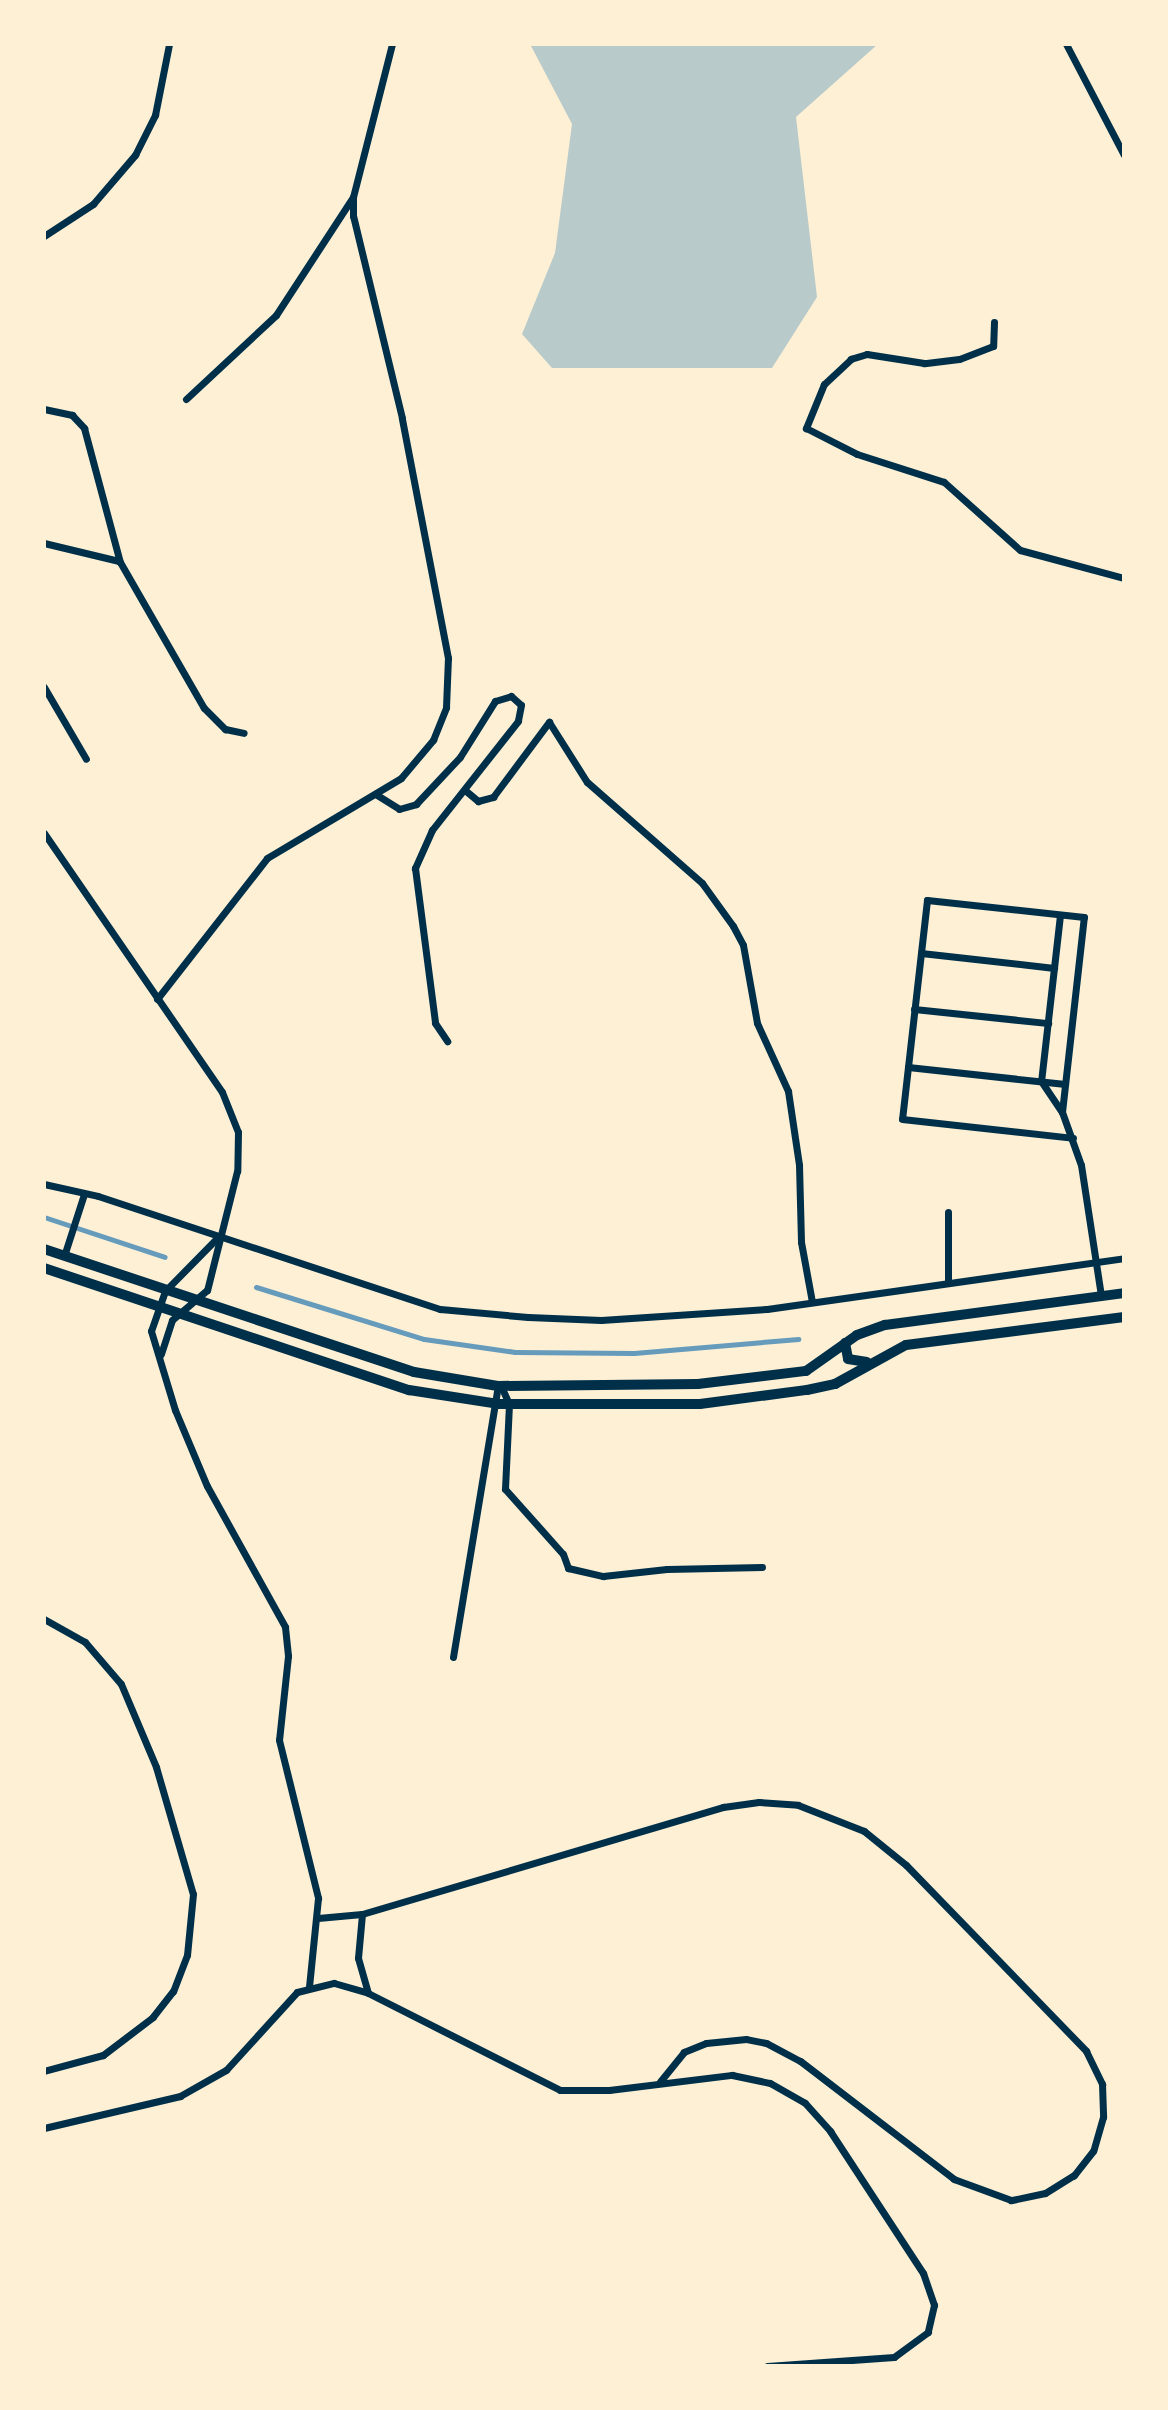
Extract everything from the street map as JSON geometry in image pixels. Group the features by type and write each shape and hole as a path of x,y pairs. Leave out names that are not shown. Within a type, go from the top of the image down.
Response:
{"main road":[{"path":"44,1249 65,1251 165,1291 414,1372 500,1386 698,1384 806,1371 845,1343 885,1325 1124,1293"},
{"path":"44,1268 409,1390 504,1404 700,1404 835,1384 867,1362 928,1340 1124,1317"},
{"path":"845,1343 848,1359 867,1362"}],"street":[{"path":"44,236 93,204 135,155 155,115 169,44"},
{"path":"186,399 276,315 353,197 392,44"},
{"path":"1066,44 1124,155"},
{"path":"157,999 267,858 377,795 413,767 433,740 446,707 449,673 402,418 357,235 353,197"},
{"path":"994,322 993,346 959,359 936,363 856,356 824,384 806,428 857,454 944,482 1020,550 1124,578"},
{"path":"44,409 72,415 84,428 120,562 204,708 225,729 244,733"},
{"path":"44,543 120,562"},
{"path":"44,687 86,759"},
{"path":"377,795 399,809 416,804 460,757 495,701 517,699 518,721 466,791 432,830 415,868 435,1023 447,1041"},
{"path":"466,791 478,801 493,797 549,722 587,782 702,883 733,926 743,945 757,1023 788,1091 799,1165 801,1242 812,1302"},
{"path":"44,833 236,1120 240,1158 219,1236 218,1257 207,1290 180,1313 162,1339 161,1361"},
{"path":"1062,1112 1084,917 927,900 902,1119 1073,1138"},
{"path":"1060,915 1041,1081 1062,1112 1073,1138 1101,1296"},
{"path":"921,953 1054,968"},
{"path":"914,1009 1048,1023"},
{"path":"908,1067 1065,1084"},
{"path":"44,1184 219,1236 440,1309 601,1320 812,1302 1124,1258"},
{"path":"65,1251 84,1194"},
{"path":"948,1212 948,1283"},
{"path":"219,1236 165,1291 156,1305 151,1331 207,1486 285,1627 288,1656 279,1740 313,1877 318,1918 309,1987"},
{"path":"500,1386 504,1404 505,1489 573,1572 613,1576 667,1569 762,1567"},
{"path":"453,1657 504,1404"},
{"path":"44,1619 85,1642 121,1684 156,1767 193,1894 187,1955 173,1991 153,2017 103,2055 44,2071"},
{"path":"318,1918 362,1914 723,1807 798,1805 880,1841 962,1922 1086,2051 1102,2084 1103,2117 1093,2151 1074,2175 1045,2193 1011,2200 954,2179 800,2061 766,2043 746,2039 706,2043 684,2052 660,2082"},
{"path":"362,1914 358,1958 368,1993"},
{"path":"44,2128 157,2104 200,2086 226,2070 286,2001 309,1987 334,1983 368,1993 546,2086 574,2092 660,2082 751,2078 790,2093 817,2115 930,2290 934,2319 919,2343 906,2351 877,2360 767,2366"}],"shaded area":[{"path":"530,44 878,44 796,117 817,297 772,368 552,368 522,334 555,253 572,124"}],"waterway":[{"path":"44,1217 165,1257"},
{"path":"256,1287 424,1339 515,1352 634,1353 798,1339"}]}
